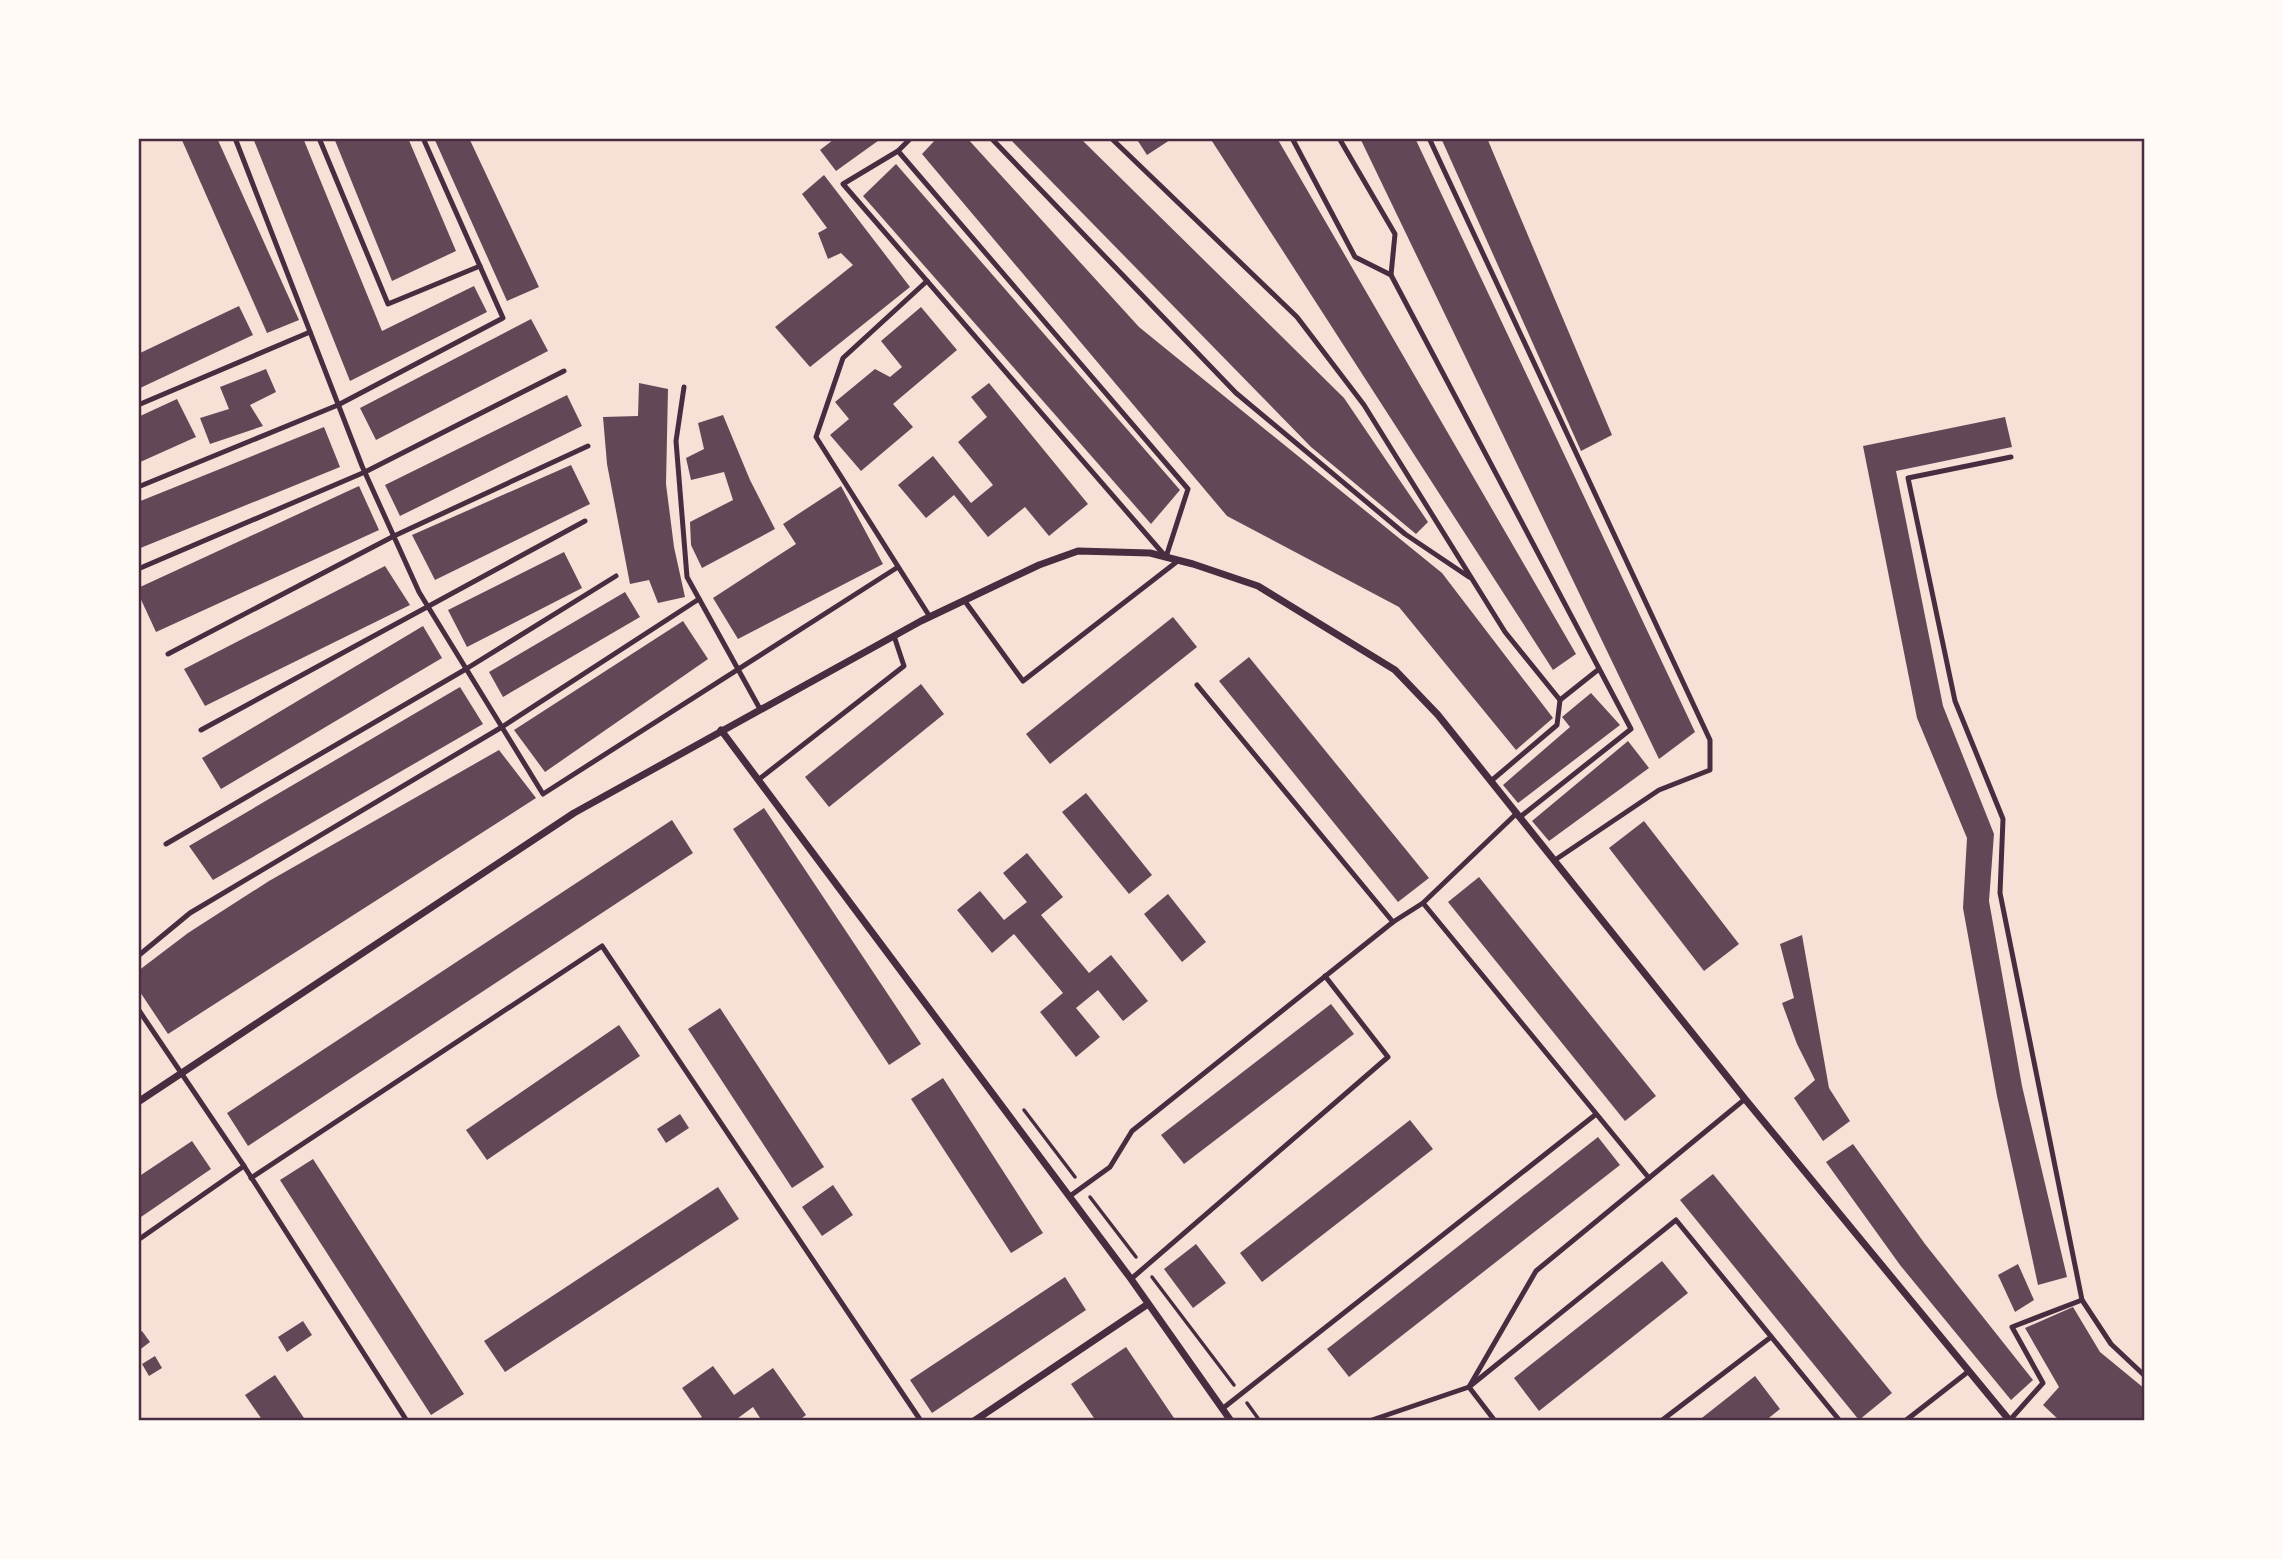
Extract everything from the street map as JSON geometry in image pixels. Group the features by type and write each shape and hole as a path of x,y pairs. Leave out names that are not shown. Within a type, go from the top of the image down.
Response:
{"street":[{"path":"138,1102 574,813 894,636 1039,565 1078,551 1150,553 1258,586 1395,670 1438,715 1745,1099 2010,1420"},
{"path":"721,730 1070,1196 1231,1421"},
{"path":"974,1421 1148,1304"}],"lane":[{"path":"235,138 365,472 419,592 543,794 898,567"},
{"path":"319,138 388,304 480,266"},
{"path":"138,487 338,405 503,318 423,138"},
{"path":"911,138 898,151 843,184 1166,557"},
{"path":"991,138 1236,393 1405,534 1472,579"},
{"path":"1111,138 1297,317 1364,405 1505,632 1560,700"},
{"path":"1292,138 1355,257 1391,275"},
{"path":"1070,1196 1110,1167 1132,1130 1393,922 1423,903 1518,815 1631,729 1391,275 1395,234 1339,138"},
{"path":"1429,138 1710,740 1710,770 1659,790 1555,860"},
{"path":"898,151 1188,489 1166,557"},
{"path":"927,281 843,358 817,438 930,617"},
{"path":"138,405 310,332"},
{"path":"138,569 365,472 564,371"},
{"path":"684,387 676,441 687,577 760,709"},
{"path":"167,654 394,536 588,446"},
{"path":"2011,457 1908,478 1955,701 2003,819 2000,893 2082,1300 2110,1344 2145,1376"},
{"path":"201,730 585,521"},
{"path":"964,600 1023,681 1179,560"},
{"path":"166,844 466,669 616,576"},
{"path":"138,957 190,913 502,727 699,599"},
{"path":"758,780 904,666 894,636"},
{"path":"1491,781 1557,725 1560,700 1599,668"},
{"path":"1197,685 1393,922"},
{"path":"1423,903 1649,1178"},
{"path":"251,1178 602,946 921,1421"},
{"path":"1131,1279 1388,1057 1325,976"},
{"path":"138,1009 244,1166 407,1421"},
{"path":"1469,1387 1536,1271 1745,1099"},
{"path":"1222,1409 1595,1115"},
{"path":"138,1240 244,1166"},
{"path":"1369,1421 1469,1387 1676,1220 1840,1421"},
{"path":"2010,1420 2043,1383 2012,1327 2082,1300"},
{"path":"1661,1421 1771,1337"},
{"path":"1905,1421 1969,1371"},
{"path":"1469,1387 1495,1421"}],"building":[{"path":"181,138 217,138 299,320 267,333"},
{"path":"253,138 303,138 382,331 474,286 487,312 350,381"},
{"path":"334,138 408,138 456,251 392,281"},
{"path":"434,138 469,138 539,287 507,301"},
{"path":"832,138 882,138 836,171 820,150 833,140"},
{"path":"937,138 967,138 1139,327 1442,573 1553,718 1516,750 1399,607 1227,516 922,154"},
{"path":"1009,138 1080,138 1344,398 1428,522 1416,534 1311,447"},
{"path":"1136,138 1173,138 1147,155"},
{"path":"1210,138 1277,138 1576,654 1553,670"},
{"path":"1360,138 1415,138 1695,732 1659,759"},
{"path":"1441,138 1487,138 1612,435 1581,451"},
{"path":"896,164 1180,490 1151,524 863,196"},
{"path":"824,175 910,287 810,367 775,327 853,265 841,253 828,259 818,233 827,228 802,194"},
{"path":"239,306 253,335 138,389 138,354"},
{"path":"921,307 957,350 893,404 913,427 861,471 830,435 849,419 835,402 875,369 890,377 902,367 881,341"},
{"path":"531,319 548,351 376,440 360,408"},
{"path":"266,369 276,392 250,405 263,426 210,444 200,418 229,409 220,387"},
{"path":"639,383 668,389 666,484 674,547 685,597 658,603 649,580 630,584 607,464 603,417 638,416"},
{"path":"989,383 1088,504 1049,536 1025,507 988,537 954,495 926,518 898,485 933,456 971,503 993,485 958,442 987,417 971,397"},
{"path":"567,395 582,426 400,516 385,485"},
{"path":"177,399 196,437 138,463 138,417"},
{"path":"723,415 750,480 775,529 702,568 691,545 690,522 733,500 724,472 691,480 686,458 704,449 698,423"},
{"path":"2005,417 2012,447 1896,471 1943,706 1994,834 1989,901 2022,1086 2067,1277 2038,1285 1997,1096 1963,908 1967,838 1917,718 1863,446"},
{"path":"324,427 340,467 138,549 138,502"},
{"path":"571,465 590,504 435,580 412,535"},
{"path":"359,486 379,530 156,632 138,588"},
{"path":"841,486 883,564 738,639 713,598 796,544 783,524"},
{"path":"564,552 582,588 467,647 448,610"},
{"path":"385,566 410,605 205,706 184,669"},
{"path":"625,592 640,617 503,697 489,672"},
{"path":"1173,617 1197,647 1050,764 1026,734"},
{"path":"683,621 708,659 545,772 514,730"},
{"path":"423,626 442,658 221,789 202,758"},
{"path":"1249,657 1429,878 1398,902 1219,681"},
{"path":"921,684 944,714 829,807 805,777"},
{"path":"460,687 483,724 213,880 189,846"},
{"path":"1591,693 1620,725 1518,803 1503,785 1570,727 1562,717"},
{"path":"1628,741 1649,768 1549,841 1532,821"},
{"path":"499,750 536,798 168,1034 138,989 138,971 188,933 269,881"},
{"path":"1086,793 1152,875 1129,894 1062,812"},
{"path":"764,808 921,1044 889,1065 733,829"},
{"path":"672,820 693,853 248,1146 227,1113"},
{"path":"1644,821 1739,944 1704,971 1609,848"},
{"path":"1027,853 1063,897 1041,915 1089,973 1111,955 1148,1001 1123,1021 1098,990 1076,1008 1100,1037 1076,1057 1040,1012 1063,993 1014,934 992,953 957,910 980,891 1004,920 1027,902 1003,873"},
{"path":"1479,877 1656,1096 1625,1121 1448,902"},
{"path":"1168,894 1206,942 1182,962 1144,914"},
{"path":"1802,935 1829,1088 1850,1121 1823,1141 1794,1098 1815,1080 1797,1044 1782,1003 1794,998 1780,944"},
{"path":"1331,1004 1354,1034 1184,1164 1161,1135"},
{"path":"720,1008 824,1167 792,1188 688,1029"},
{"path":"619,1025 640,1056 487,1160 466,1130"},
{"path":"943,1078 1043,1233 1011,1253 911,1099"},
{"path":"680,1114 689,1128 666,1143 657,1129"},
{"path":"1410,1120 1433,1149 1262,1282 1240,1253"},
{"path":"1598,1137 1620,1165 1349,1377 1327,1349"},
{"path":"192,1141 211,1169 138,1219 138,1177"},
{"path":"1853,1144 1925,1244 2033,1380 2011,1400 1900,1265 1826,1162"},
{"path":"313,1159 464,1394 431,1415 280,1180"},
{"path":"1713,1174 1892,1393 1859,1420 1680,1200"},
{"path":"833,1185 853,1215 822,1236 802,1207"},
{"path":"718,1187 739,1219 505,1372 484,1341"},
{"path":"1196,1244 1226,1283 1193,1308 1164,1269"},
{"path":"1662,1261 1688,1293 1539,1411 1514,1378"},
{"path":"2018,1264 2034,1300 2015,1312 1998,1275"},
{"path":"1065,1277 1086,1310 932,1413 910,1380"},
{"path":"2073,1307 2100,1352 2145,1389 2145,1421 2060,1421 2043,1405 2059,1387 2025,1328"},
{"path":"303,1321 312,1335 287,1352 278,1337"},
{"path":"142,1331 150,1342 138,1351 138,1334"},
{"path":"1126,1347 1176,1421 1096,1421 1071,1384"},
{"path":"155,1356 162,1368 149,1376 142,1364"},
{"path":"713,1366 734,1395 773,1368 806,1415 798,1421 762,1421 753,1407 734,1421 696,1421 702,1417 682,1388"},
{"path":"275,1375 306,1421 263,1421 245,1395"},
{"path":"1755,1376 1780,1409 1765,1421 1698,1421"}]}
